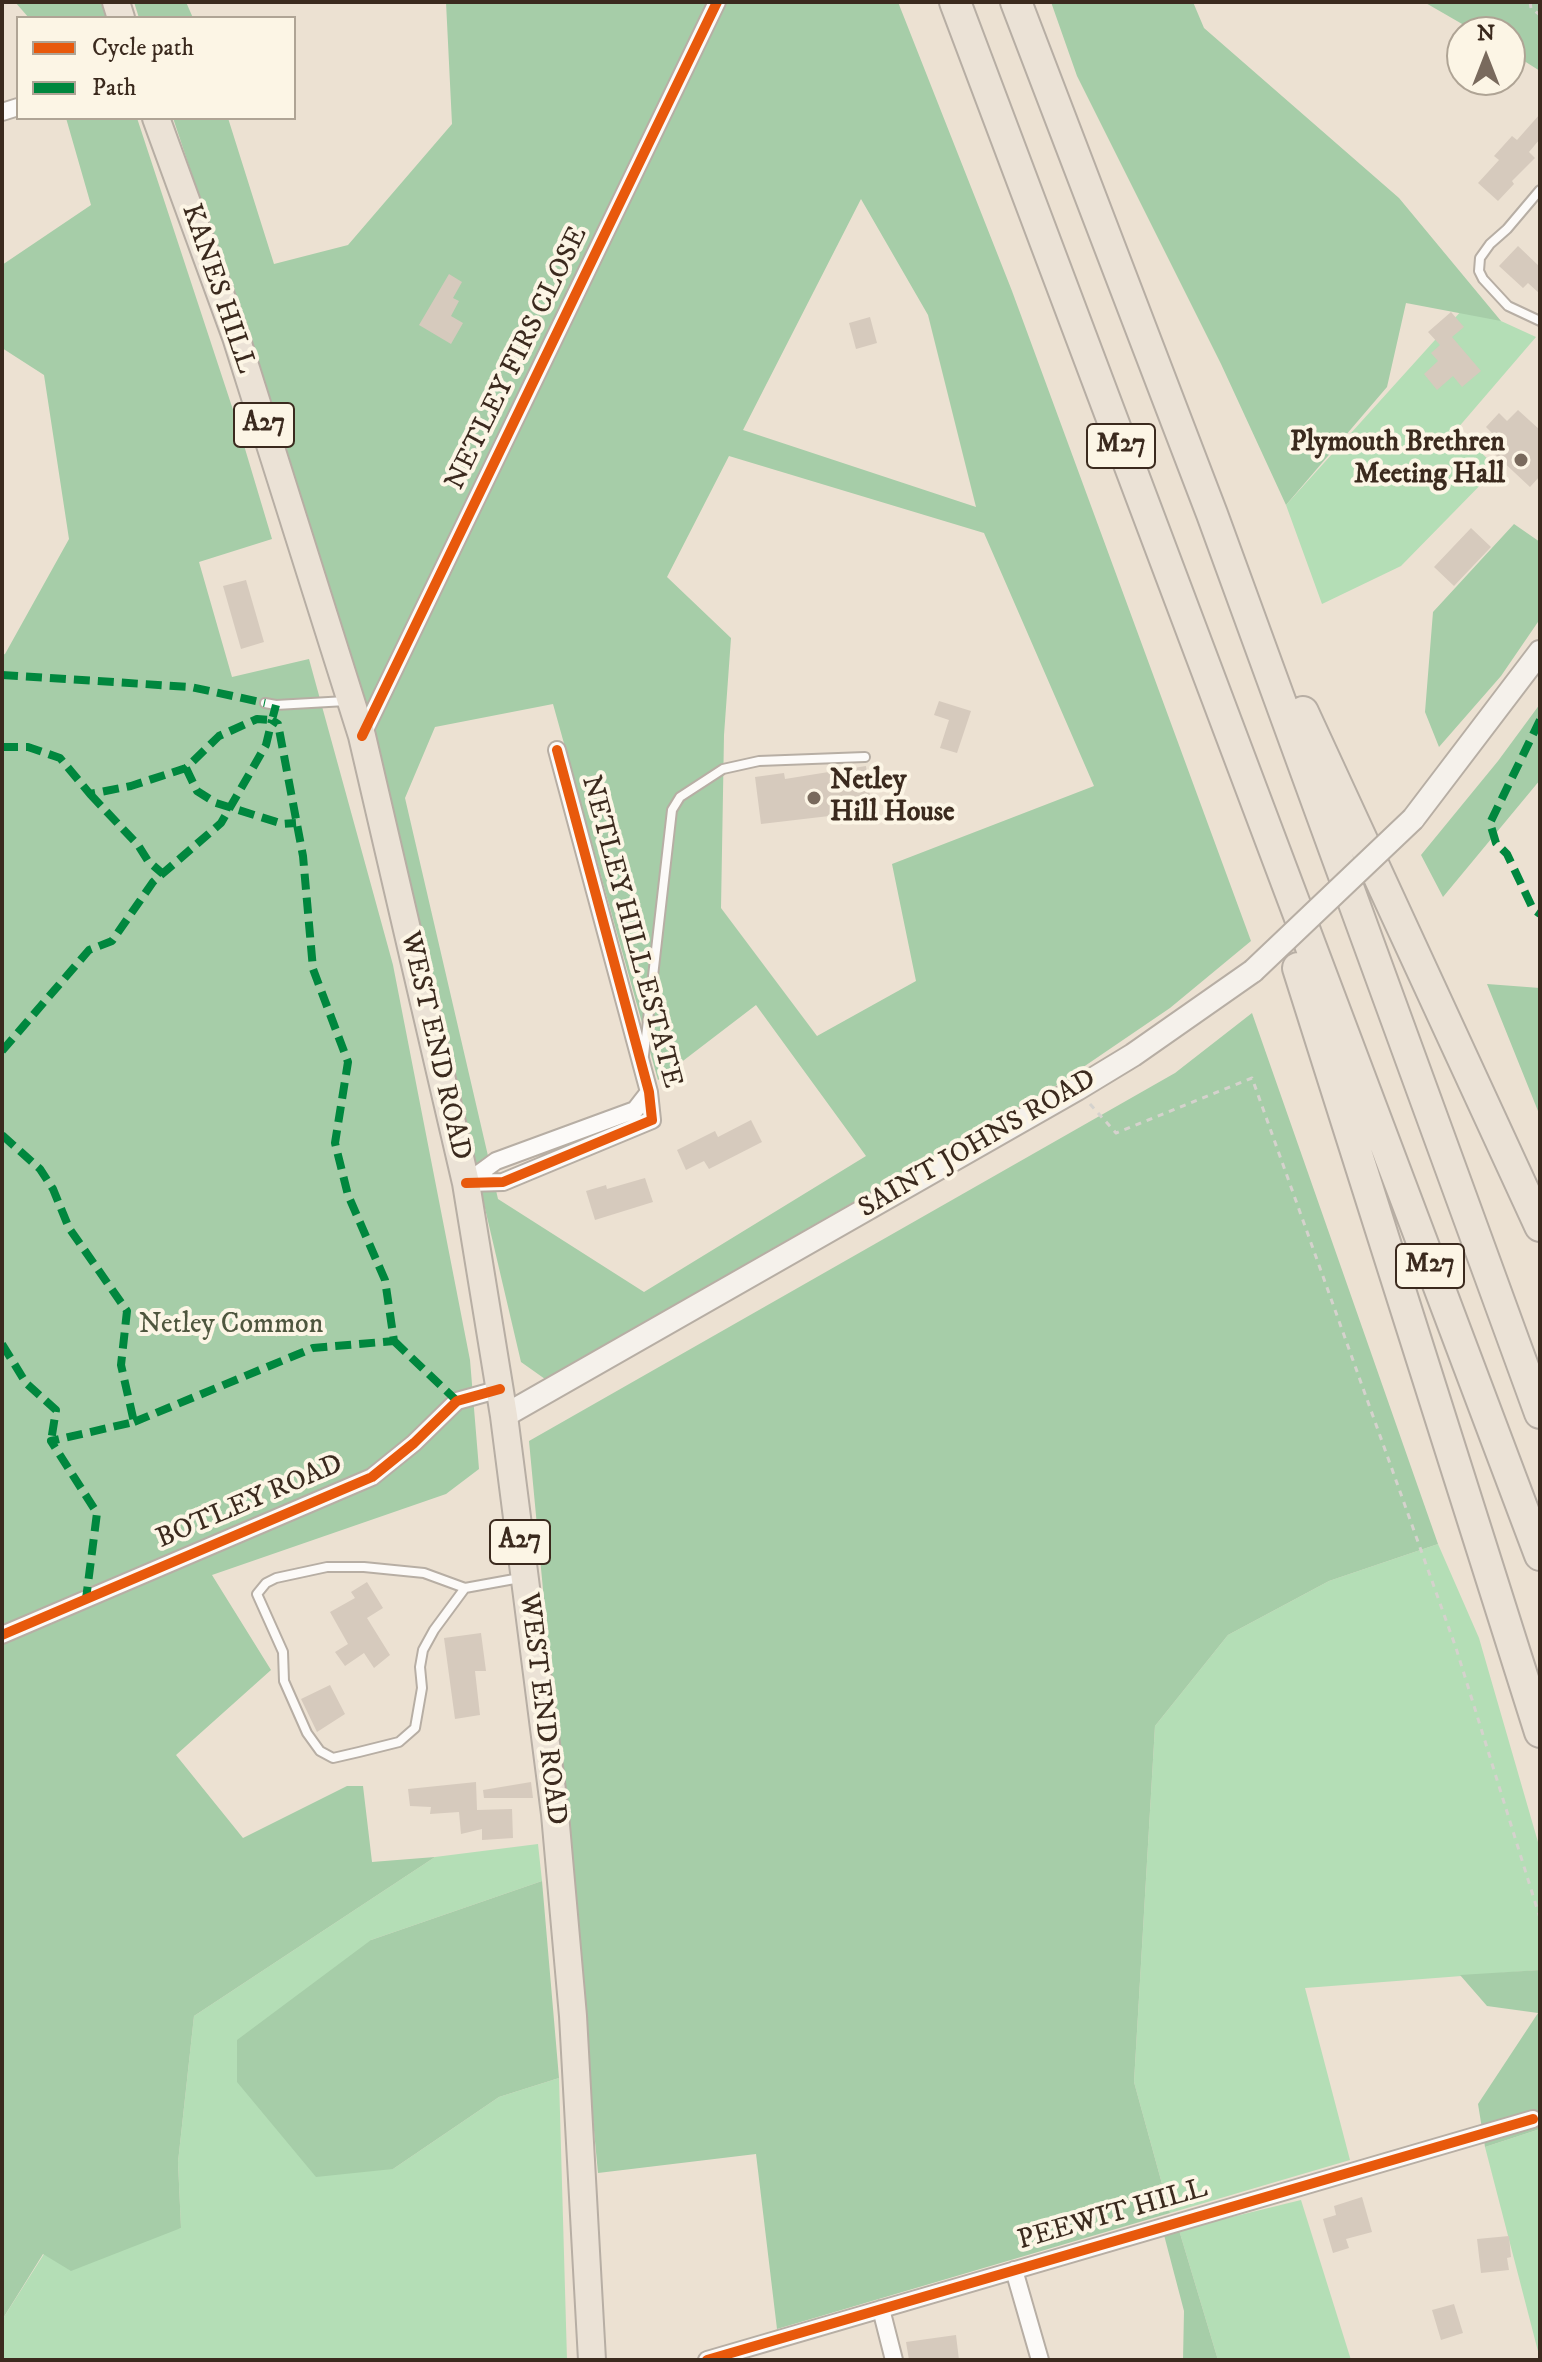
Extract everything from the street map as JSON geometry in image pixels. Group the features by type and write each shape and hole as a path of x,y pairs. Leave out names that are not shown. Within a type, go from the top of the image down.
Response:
{"highway":[{"name":"M27","path":"955,2 1540,1555"},
{"name":"M27","path":"1016,2 1212,514 1540,1413"},
{"name":"M27","path":"1212,514 1540,1226"},
{"name":"M27","path":"1193,638 1540,1732"}],"main road":[{"name":"KANES HILL","path":"157,120 236,337 362,736"},
{"name":"SAINT JOHNS ROAD","path":"504,1416 1077,1089 1133,1055 1253,971 1413,819 1540,652"},
{"name":"WEST END ROAD","path":"362,736 466,1183 504,1416 555,1814 573,2016 592,2360"}],"street":[{"name":"NETLEY FIRS CLOSE","path":"362,736 717,2"},
{"name":"NETLEY HILL ESTATE","path":"466,1183 496,1161 635,1110 649,1092 557,750"},
{"name":"BOTLEY ROAD","path":"2,1635 372,1477 414,1443 457,1401 500,1389"},
{"name":"PEEWIT HILL","path":"707,2360 1533,2119"},
{"name":"PEEWIT HILL","path":"1014,2270 1040,2360"},
{"path":"881,2309 894,2360"}],"lane":[{"path":"1540,190 1490,244 1480,258 1479,271 1508,306 1540,321"},
{"path":"265,703 351,700"},
{"path":"643,1068 672,810 680,797 723,769 759,761 865,757"},
{"path":"465,1588 423,1650 420,1667 422,1688 415,1728 399,1742 333,1758 320,1751 284,1681 283,1652 257,1594 266,1583 327,1567 424,1573 465,1588 524,1578"}],"path":[{"path":"1530,2 1531,8 1540,15"},
{"path":"1077,1089 1116,1133 1252,1078 1456,1648 1540,1918"}],"green space":[{"path":"15,2 101,2 105,16 27,16"},
{"path":"134,2 186,2 192,16 138,16"},
{"path":"446,2 898,2 1012,291 1251,941 1170,1008 1051,1089 545,1379 521,1362 386,786 291,472 174,120 229,120 274,264 348,245 452,124","holes":["861,199 928,315 976,507 743,430","729,456 984,533 1094,786 892,864 916,981 817,1036 721,908 724,735 731,638 667,577","553,704 658,1080 756,1005 866,1156 644,1292 498,1199 405,798 435,727"]},
{"path":"1051,2 1193,2 1204,28 1399,198 1501,321 1406,303 1387,387 1286,505 1221,364 1077,76"},
{"path":"1424,2 1540,2 1540,71 1526,62 1526,16 1448,16"},
{"name":"Netley Common","path":"67,120 138,120 272,539 199,562 232,677 309,659 393,965 470,1360 479,1469 446,1494 212,1575 271,1670 176,1755 243,1838 347,1786 363,1786 372,1862 435,1857 194,2016 178,2162 181,2228 71,2271 43,2254 2,2320 2,655 69,539 44,375 2,348 2,265 91,205"},
{"path":"1472,299 1501,321 1536,337 1457,429 1497,468 1401,566 1322,604 1286,505"},
{"path":"1514,524 1540,542 1540,619 1501,676 1439,747 1425,712 1433,612"},
{"path":"1540,704 1540,780 1443,897 1421,855"},
{"path":"1487,984 1540,988 1540,1116"},
{"path":"1252,1013 1438,1544 1329,1581 1228,1635 1155,1726 1134,2082 1170,2213 777,2329 756,2154 598,2173 529,1441 1175,1073"},
{"path":"1438,1544 1479,1638 1540,1849 1540,1970 1305,1988 1350,2160 1170,2213 1134,2082 1155,1726 1228,1635 1329,1581"},
{"path":"538,1844 542,1881 371,1940 393,2169 499,2097 559,2078 567,2360 2,2360 2,2320 44,2254 181,2228 178,2162 194,2016 435,1857"},
{"path":"542,1881 559,2078 499,2097 393,2169 316,2177 237,2082 237,2040 371,1940"},
{"path":"1540,1970 1540,2129 1485,2147 1478,2104 1538,2013 1487,2006 1460,1975"},
{"path":"1540,2129 1540,2359 1485,2147"},
{"path":"1301,2200 1351,2360 1218,2360 1179,2230"},
{"path":"1179,2230 1218,2360 1183,2360 1184,2311 1164,2235"}],"building":[{"path":"1540,114 1540,139 1529,152 1535,158 1512,181 1514,184 1498,201 1478,183 1499,160 1494,156 1512,136 1517,140"},
{"path":"1518,246 1540,267 1540,294 1528,283 1523,288 1499,266"},
{"path":"449,274 462,282 453,298 459,301 451,316 463,323 451,344 419,325"},
{"path":"1451,312 1464,327 1452,337 1481,371 1462,387 1453,376 1437,390 1424,374 1438,361 1431,353 1440,345 1428,332"},
{"path":"870,317 877,343 856,349 849,323"},
{"name":"Plymouth Brethren Meeting Hall","path":"1518,410 1540,430 1540,476 1530,487 1484,444 1493,434 1486,427 1499,413 1507,421"},
{"path":"1471,528 1491,547 1454,586 1434,567"},
{"path":"246,580 264,642 241,649 223,586"},
{"path":"939,701 971,711 957,753 940,748 949,720 934,715"},
{"name":"Netley Hill House","path":"866,766 872,811 761,824 755,777 784,773 785,779"},
{"path":"751,1120 762,1142 709,1169 704,1161 686,1170 677,1150 715,1131 718,1137"},
{"path":"645,1178 653,1202 595,1220 586,1191 606,1185 607,1189"},
{"path":"367,1582 383,1608 367,1618 390,1655 374,1668 364,1653 345,1666 335,1652 348,1644 330,1612 355,1598 351,1592"},
{"path":"481,1633 486,1671 475,1671 480,1715 455,1719 444,1638"},
{"path":"330,1685 345,1714 317,1732 301,1699"},
{"path":"476,1782 477,1810 512,1809 513,1838 482,1840 482,1829 461,1834 459,1812 430,1814 431,1807 410,1806 408,1789"},
{"path":"531,1782 533,1798 484,1798 483,1790"},
{"path":"1362,2197 1372,2232 1346,2239 1349,2248 1333,2253 1323,2219 1336,2215 1334,2206"},
{"path":"1509,2236 1509,2270 1481,2273 1477,2239"},
{"path":"1454,2304 1463,2333 1441,2340 1432,2310"},
{"path":"956,2335 959,2360 909,2360 906,2342"}],"marked path":[{"path":"2,675 191,687 265,703"},
{"path":"2,747 28,747 60,758 90,794 131,786 186,768 219,736 257,719 272,720 276,705"},
{"path":"2,1051 89,950 112,941 153,882 221,823 266,745 272,720"},
{"path":"134,1422 313,1348 394,1341 385,1280 348,1195 335,1143 348,1062 313,969 303,856 278,724 272,720"},
{"path":"1540,720 1490,823 1496,843 1507,854 1533,909 1540,914"},
{"path":"186,768 197,791 216,803 283,824 296,823"},
{"path":"90,794 163,874"},
{"path":"2,1135 40,1169 53,1189 69,1228 127,1311 121,1365 134,1422 51,1441 97,1513 86,1599"},
{"path":"394,1341 457,1401"},
{"path":"2,1344 26,1383 56,1410 51,1441"}],"cycle path":[{"path":"362,736 717,2"},
{"path":"466,1183 503,1182 652,1120 649,1092 557,750"},
{"path":"2,1635 372,1477 414,1443 457,1401 500,1389"},
{"path":"707,2360 1533,2119"}],"place":[{"name":"Plymouth Brethren Meeting Hall","path":"1521,460"},
{"name":"Netley Hill House","path":"814,798"}]}
